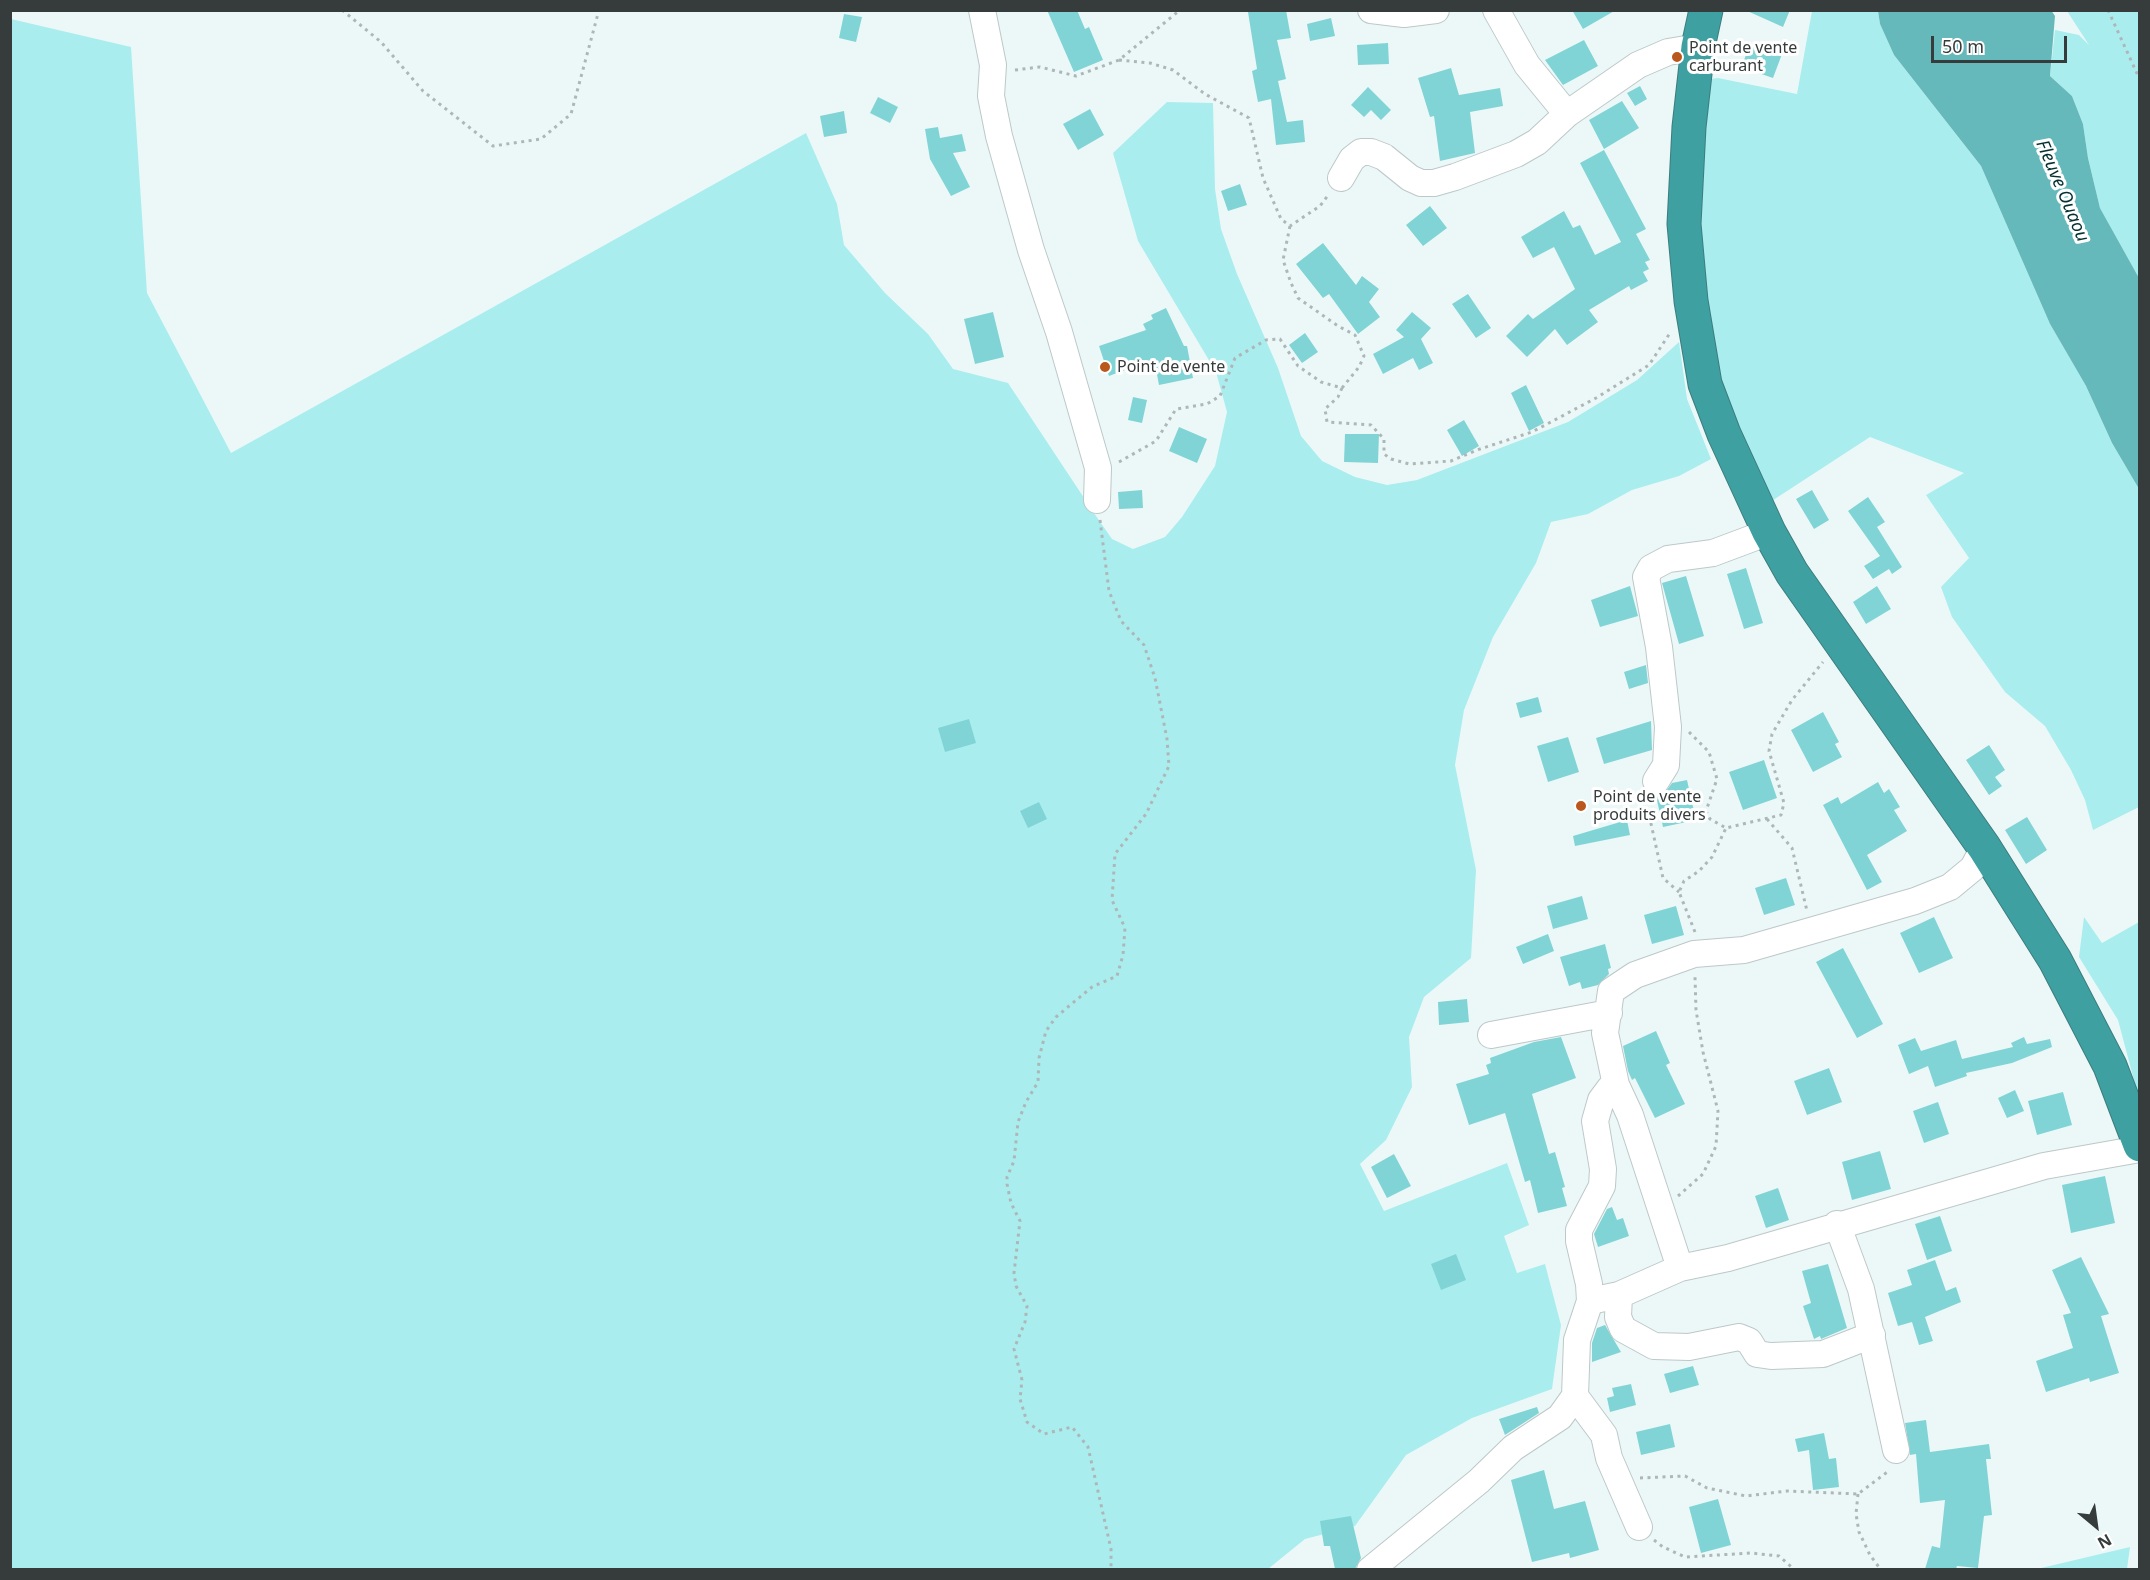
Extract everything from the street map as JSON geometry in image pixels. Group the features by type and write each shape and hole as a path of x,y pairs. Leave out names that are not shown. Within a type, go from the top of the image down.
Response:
{"highway":[{"path":"1706,10 1698,47 1689,127 1684,224 1691,301 1705,384 1738,468 1792,573 1984,847 2055,960 2110,1066 2139,1147"}],"street":[{"path":"982,10 993,65 991,96 999,136 1098,468 1097,500"},
{"path":"1371,10 1404,15 1436,10"},
{"path":"1496,10 1527,64 1567,114"},
{"path":"1341,178 1352,159 1361,152 1371,152 1392,162 1410,178 1421,183 1434,183 1516,154 1537,142 1567,114 1638,65 1668,52 1698,47"},
{"path":"1656,781 1666,765 1668,727 1659,647 1646,577 1651,568 1668,559 1713,553 1769,532"},
{"path":"1680,1268 1630,1115 1616,1086 1605,1033 1611,991 1635,975 1699,953 1744,950 1915,901 1950,887 1973,868 1984,847"},
{"path":"1491,1035 1609,1013"},
{"path":"1370,1569 1479,1481 1514,1448 1560,1417 1575,1396 1577,1340 1590,1301 1589,1284 1578,1241 1579,1230 1602,1186 1604,1176 1595,1131 1601,1100 1610,1088 1616,1086"},
{"path":"1590,1301 1619,1295 1680,1268 1728,1258 1837,1224 1941,1197 2044,1166 2139,1147"},
{"path":"1837,1224 1861,1289 1896,1450"},
{"path":"1619,1295 1618,1317 1623,1329 1654,1346 1689,1347 1739,1337 1749,1341 1756,1354 1771,1356 1823,1354 1872,1335"},
{"path":"1575,1396 1604,1435 1609,1458 1618,1473 1623,1492 1639,1527"}],"path":[{"path":"342,10 381,42 423,91 493,146 541,139 571,114 599,10"},
{"path":"993,65 1018,71 1040,68 1076,76 1119,60 1180,10"},
{"path":"2108,10 2139,80"},
{"path":"1119,60 1149,63 1173,70 1205,94 1249,118 1263,178 1281,219 1290,226"},
{"path":"1341,178 1320,206 1290,226 1283,260 1298,298 1355,335 1364,356 1338,397 1324,409 1327,422 1371,425 1384,439 1384,454 1391,459 1409,464 1451,461 1532,432 1596,398 1649,365 1691,301"},
{"path":"1092,448 1112,465 1136,454 1156,441 1176,409 1207,404 1220,396 1235,358 1266,340 1280,339 1298,366 1321,382 1342,388"},
{"path":"1097,500 1109,591 1121,621 1144,645 1155,678 1167,739 1168,766 1146,814 1115,854 1112,900 1125,928 1123,955 1117,976 1092,987 1056,1017 1046,1031 1039,1058 1038,1082 1018,1122 1014,1161 1007,1184 1011,1203 1020,1221 1014,1273 1016,1286 1027,1306 1025,1323 1014,1349 1022,1380 1020,1399 1027,1422 1044,1434 1072,1426 1088,1446 1111,1549 1111,1569"},
{"path":"1668,727 1690,732 1709,752 1717,779 1706,811 1710,819 1726,828 1781,815 1784,803 1769,751 1772,734 1792,700 1840,643"},
{"path":"1656,781 1648,787 1646,797 1656,854 1663,878 1679,892 1699,953 1696,1010 1707,1077 1718,1111 1716,1146 1703,1174 1680,1195 1660,1208"},
{"path":"1767,819 1791,848 1810,932"},
{"path":"1679,892 1684,881 1700,871 1712,857 1726,828"},
{"path":"1618,1473 1636,1478 1685,1476 1707,1488 1746,1496 1787,1491 1858,1494 1889,1472 1896,1450"},
{"path":"1858,1494 1856,1514 1860,1532 1870,1555 1881,1569"},
{"path":"1639,1527 1663,1547 1685,1557 1751,1553 1779,1556 1795,1569"}],"shaded area":[{"path":"1812,11 1878,11 1880,24 1894,55 1981,166 2050,324 2086,386 2112,443 2139,489 2139,807 2093,830 2085,800 2071,770 2045,726 2005,692 1952,617 1941,587 1969,558 1926,495 1964,473 1870,437 1761,508 1713,372 1701,257 1696,162 1710,79 1718,78 1797,94"},
{"path":"2067,11 2139,11 2139,278 2100,208 2088,158 2083,124 2072,96 2050,76 2055,30 2079,35 2089,45"},
{"path":"11,19 131,47 147,293 231,453 806,133 837,204 844,245 885,293 928,334 953,369 1008,383 1112,539 1133,549 1165,537 1182,517 1215,466 1227,412 1216,372 1138,241 1113,153 1167,102 1213,103 1215,189 1221,229 1237,274 1278,368 1301,436 1322,461 1355,477 1387,485 1417,480 1568,422 1637,380 1679,342 1687,399 1711,459 1679,476 1632,490 1588,514 1551,522 1536,563 1493,637 1464,710 1455,765 1476,870 1471,958 1424,997 1409,1037 1412,1087 1386,1140 1360,1164 1384,1211 1507,1163 1529,1225 1504,1236 1517,1273 1545,1264 1561,1325 1552,1389 1472,1418 1406,1455 1355,1526 1305,1539 1268,1569 11,1570"},
{"path":"2084,917 2102,943 2139,922 2139,1099 2118,1020 2079,957"},
{"path":"2130,1547 2127,1569 2037,1569"}],"water":[{"name":"Fleuve Ouaou","path":"2051,10 2055,16 2050,76 2072,96 2083,124 2088,158 2100,208 2139,278 2139,489 2112,443 2086,386 2050,324 1981,166 1894,55 1880,24 1878,11"}],"building":[{"path":"1047,10 1077,10 1085,29 1089,27 1103,60 1074,72"},
{"path":"1286,10 1291,38 1277,40 1286,79 1278,81 1287,122 1303,120 1305,142 1276,145 1271,99 1258,102 1252,71 1257,69 1248,12"},
{"path":"1572,10 1616,10 1583,29"},
{"path":"1745,10 1790,10 1783,27"},
{"path":"844,14 862,17 856,42 839,38"},
{"path":"1331,18 1335,36 1310,41 1307,24"},
{"path":"1584,40 1598,66 1563,85 1545,60"},
{"path":"1388,43 1389,64 1358,65 1357,45"},
{"path":"1751,43 1782,54 1773,78 1741,67"},
{"path":"1451,68 1459,95 1500,88 1503,106 1470,112 1475,153 1440,161 1434,116 1430,117 1418,78"},
{"path":"1640,86 1647,99 1635,106 1627,93"},
{"path":"1368,87 1391,110 1381,120 1371,110 1364,117 1351,105"},
{"path":"878,97 898,107 890,123 870,113"},
{"path":"1622,101 1639,128 1604,149 1589,120"},
{"path":"1090,109 1104,135 1078,150 1063,124"},
{"path":"844,111 847,133 824,137 820,116"},
{"path":"938,127 940,138 962,134 966,151 953,153 970,187 951,196 930,159 925,129"},
{"path":"1604,150 1646,229 1636,234 1650,260 1645,262 1649,269 1643,272 1648,281 1631,290 1629,286 1589,310 1598,322 1567,345 1555,329 1527,357 1506,336 1528,314 1533,319 1575,289 1554,247 1533,258 1521,237 1564,211 1573,228 1580,225 1595,255 1621,242 1580,163"},
{"path":"1240,184 1247,205 1228,211 1221,191"},
{"path":"1430,206 1447,228 1423,246 1406,225"},
{"path":"1323,243 1356,285 1362,276 1379,289 1369,302 1380,317 1358,334 1329,294 1323,298 1296,264"},
{"path":"1468,294 1491,328 1476,338 1452,304"},
{"path":"1166,308 1184,346 1187,346 1193,378 1159,385 1154,359 1109,376 1099,346 1146,330 1143,324 1153,319 1151,315"},
{"path":"993,312 1004,357 975,364 964,319"},
{"path":"1412,312 1431,328 1421,339 1433,363 1419,370 1413,358 1383,374 1373,354 1404,337 1396,330"},
{"path":"1305,333 1318,352 1302,363 1289,345"},
{"path":"1526,385 1544,423 1529,431 1511,393"},
{"path":"1133,397 1147,400 1142,423 1128,420"},
{"path":"1464,420 1479,446 1462,456 1447,430"},
{"path":"1179,427 1207,439 1197,463 1169,451"},
{"path":"1345,434 1379,434 1378,463 1344,462"},
{"path":"1142,490 1143,508 1119,509 1118,492"},
{"path":"1812,490 1829,520 1814,529 1796,499"},
{"path":"1868,497 1885,522 1877,527 1902,567 1892,574 1889,569 1873,579 1864,566 1880,556 1848,511"},
{"path":"1746,568 1763,623 1744,629 1727,574"},
{"path":"1686,576 1704,636 1679,644 1662,583"},
{"path":"1630,586 1638,616 1600,627 1591,600"},
{"path":"1877,586 1891,609 1866,624 1853,602"},
{"path":"1646,665 1648,683 1629,689 1624,672"},
{"path":"1538,697 1542,712 1520,718 1516,703"},
{"path":"1823,712 1839,742 1835,744 1842,757 1813,772 1791,730"},
{"path":"969,719 976,743 945,752 938,728"},
{"path":"1651,721 1652,750 1604,764 1596,738"},
{"path":"1568,737 1579,772 1548,782 1537,746"},
{"path":"1989,745 2005,770 1995,777 2002,786 1989,795 1966,760"},
{"path":"1764,760 1777,798 1743,810 1729,772"},
{"path":"1687,780 1696,820 1663,827 1656,796 1664,794 1672,783"},
{"path":"1878,782 1884,793 1889,789 1900,807 1894,810 1907,831 1867,855 1882,882 1867,890 1823,805 1838,797 1841,804"},
{"path":"1039,802 1047,819 1028,828 1020,811"},
{"path":"2027,817 2047,850 2026,864 2005,830"},
{"path":"1627,820 1630,835 1575,846 1573,836"},
{"path":"1786,878 1795,905 1764,915 1755,888"},
{"path":"1582,896 1588,919 1553,929 1547,906"},
{"path":"1676,906 1684,935 1652,944 1644,915"},
{"path":"1934,917 1953,958 1919,973 1900,933"},
{"path":"1548,934 1554,951 1523,964 1516,947"},
{"path":"1605,944 1611,968 1608,969 1609,974 1598,985 1582,989 1580,982 1569,986 1560,957"},
{"path":"1843,948 1883,1024 1857,1038 1816,962"},
{"path":"1467,999 1469,1022 1439,1025 1438,1002"},
{"path":"1656,1031 1670,1063 1666,1065 1685,1104 1655,1118 1635,1078 1632,1080 1628,1071 1623,1046"},
{"path":"1561,1037 1576,1078 1532,1094 1549,1154 1555,1152 1565,1187 1562,1188 1567,1206 1538,1213 1530,1180 1525,1182 1505,1113 1469,1125 1456,1084 1489,1074 1486,1065 1491,1063 1490,1058 1534,1042"},
{"path":"2024,1037 2027,1044 2050,1039 2052,1047 2012,1063 1966,1073 1967,1076 1935,1087 1928,1066 1909,1074 1898,1045 1915,1038 1921,1051 1956,1040 1962,1059 2013,1047 2011,1043"},
{"path":"1829,1068 1842,1102 1807,1115 1794,1081"},
{"path":"2015,1090 2024,1111 2007,1118 1998,1098"},
{"path":"2063,1092 2072,1125 2037,1135 2028,1101"},
{"path":"1938,1102 1949,1134 1924,1143 1913,1111"},
{"path":"1880,1151 1891,1189 1852,1200 1842,1162"},
{"path":"1394,1154 1411,1186 1387,1198 1371,1167"},
{"path":"2105,1176 2115,1223 2071,1233 2062,1185"},
{"path":"1778,1188 1789,1220 1766,1228 1755,1196"},
{"path":"1612,1207 1617,1220 1623,1218 1629,1236 1598,1247 1594,1234 1607,1209"},
{"path":"1940,1216 1952,1251 1927,1260 1915,1224"},
{"path":"1456,1254 1466,1280 1441,1290 1431,1264"},
{"path":"2081,1257 2109,1314 2101,1316 2119,1373 2090,1382 2089,1378 2046,1392 2036,1361 2073,1348 2063,1315 2071,1313 2052,1270"},
{"path":"1935,1260 1946,1291 1956,1287 1961,1302 1925,1317 1933,1341 1919,1345 1912,1322 1898,1326 1888,1293 1912,1285 1907,1270"},
{"path":"1828,1264 1847,1328 1821,1339 1820,1336 1814,1339 1803,1306 1811,1303 1802,1271"},
{"path":"1605,1325 1621,1352 1592,1362 1592,1343 1597,1328"},
{"path":"1693,1366 1699,1385 1670,1393 1664,1374"},
{"path":"1631,1384 1636,1405 1610,1412 1607,1398 1614,1396 1612,1388"},
{"path":"1537,1407 1539,1413 1505,1435 1499,1419"},
{"path":"1926,1420 1930,1452 1989,1444 1991,1459 1986,1459 1992,1515 1984,1516 1978,1568 1957,1566 1956,1569 1925,1569 1932,1546 1940,1548 1945,1500 1920,1503 1916,1454 1910,1455 1905,1423"},
{"path":"1670,1424 1675,1447 1641,1455 1636,1432"},
{"path":"1824,1433 1829,1459 1836,1458 1839,1487 1813,1490 1809,1450 1798,1452 1795,1439"},
{"path":"1544,1470 1554,1509 1585,1501 1599,1550 1570,1558 1569,1553 1532,1562 1511,1480"},
{"path":"1718,1499 1731,1545 1701,1553 1689,1507"},
{"path":"1351,1516 1361,1558 1355,1569 1335,1569 1330,1546 1324,1546 1320,1521"}],"place":[{"name":"Point de vente carburant","path":"1677,57"},
{"name":"Point de vente","path":"1105,367"},
{"name":"Point de vente produits divers","path":"1581,806"}]}
